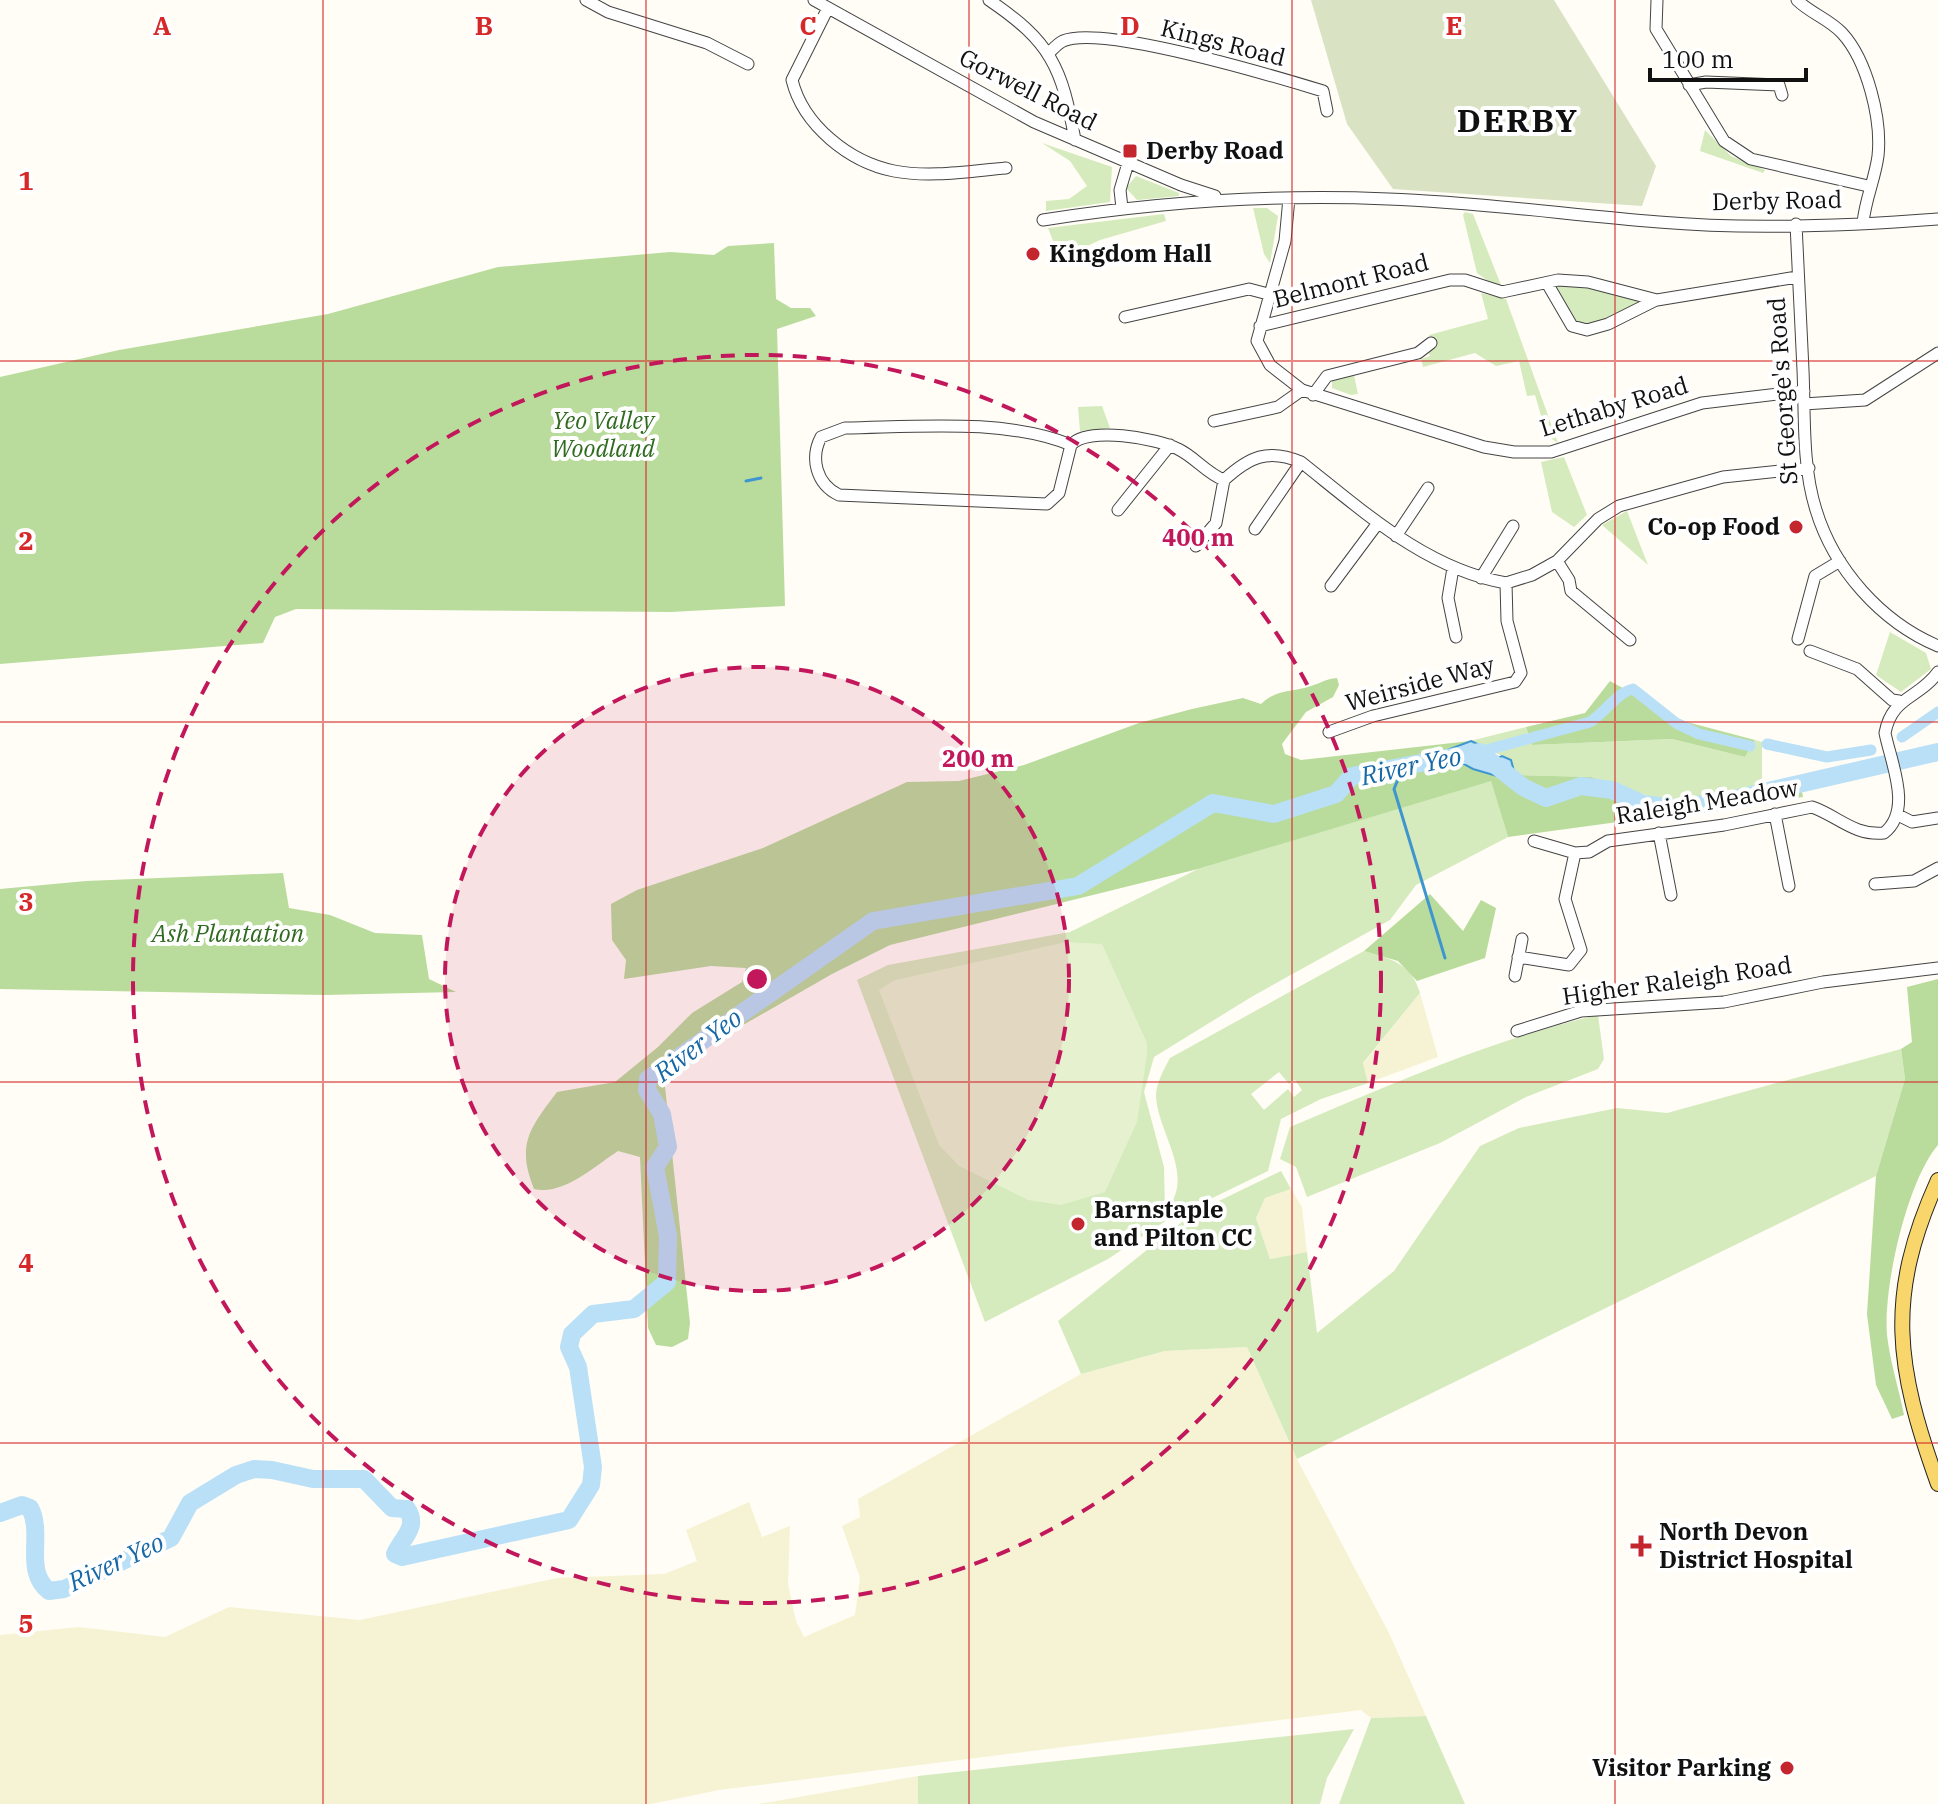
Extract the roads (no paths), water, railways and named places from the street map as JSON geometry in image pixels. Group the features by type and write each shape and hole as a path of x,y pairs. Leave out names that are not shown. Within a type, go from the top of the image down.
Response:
{"main road":[{"path":"1938,1180 1917,1226 1901,1304 1906,1384 1938,1484"}],"street":[{"path":"586,0 608,12 707,43 748,64"},
{"name":"Gorwell Road","path":"814,0 1034,122 1193,190 1231,198"},
{"path":"989,0 1023,23 1049,53 1068,100 1075,140"},
{"path":"1657,0 1656,29 1717,133 1739,153 1868,186"},
{"path":"1797,0 1835,26 1857,52 1878,134 1877,160 1868,186 1863,223"},
{"path":"828,8 792,80 802,107 822,130 855,153 893,170 912,173 1006,168"},
{"name":"Kings Road","path":"1049,53 1063,41 1073,39 1177,52 1234,64 1323,91 1327,111"},
{"path":"1689,85 1706,82 1779,85 1782,95"},
{"path":"1122,208 1120,190 1128,163"},
{"name":"Derby Road","path":"1043,220 1122,208 1231,198 1469,203 1683,224 1863,223 1938,219"},
{"path":"1289,198 1285,241 1257,341 1262,354 1282,377 1307,392"},
{"name":"St George's Road","path":"1796,224 1804,404 1815,509 1840,561 1858,587 1886,613 1938,646"},
{"name":"Belmont Road","path":"1547,283 1572,326 1587,330 1657,300 1797,277"},
{"name":"Belmont Road","path":"1260,326 1450,280 1465,280 1502,292 1558,280 1588,282 1657,300"},
{"path":"1125,317 1249,289 1268,294"},
{"path":"1214,421 1278,407 1307,392 1327,376 1418,353 1431,343"},
{"path":"1804,404 1865,400 1938,353"},
{"name":"Lethaby Road","path":"1307,392 1484,447 1544,453 1702,403 1804,391"},
{"path":"1071,445 1051,437 1016,431 845,428 821,437 815,450 815,462 826,485 839,495 1047,504 1059,493 1071,445 1082,436 1094,434 1170,445 1224,480"},
{"path":"1118,510 1170,445"},
{"path":"1196,546 1216,523 1224,480 1245,461 1261,455 1284,455 1301,462 1396,536 1453,568 1506,583 1532,575 1557,561 1598,519 1619,506 1723,477 1809,468"},
{"path":"1255,529 1301,462"},
{"path":"1396,536 1428,488"},
{"path":"1331,586 1378,523"},
{"path":"1481,578 1513,526"},
{"path":"1557,561 1569,580 1571,591 1630,640"},
{"path":"1798,639 1815,576 1840,561"},
{"path":"1453,568 1448,598 1456,637"},
{"name":"Weirside Way","path":"1329,732 1373,716 1515,682 1521,673 1507,621 1506,583"},
{"path":"1810,651 1857,669 1892,700 1899,701 1918,692 1938,672"},
{"path":"1899,701 1885,733 1899,797 1898,815 1912,822 1938,818"},
{"name":"Raleigh Meadow","path":"1575,853 1589,852 1608,841 1812,807 1868,835 1884,833 1898,815"},
{"path":"1775,814 1781,869 1789,886"},
{"path":"1659,833 1661,875 1671,895"},
{"path":"1518,957 1569,965 1576,961 1581,950 1565,899 1575,853 1534,841"},
{"path":"1875,884 1914,881 1938,868"},
{"path":"1515,976 1522,939"},
{"name":"Higher Raleigh Road","path":"1517,1031 1581,1011 1724,1002 1823,982 1938,968"}],"water":[{"path":"1471,741 1488,749 1493,760 1502,756 1511,760 1515,775 1507,779 1473,769 1442,752"}],"waterway":[{"path":"746,481 761,478"},
{"path":"1479,752 1590,722 1621,695 1633,689 1676,723 1699,734 1750,746"},
{"path":"1902,737 1938,712"},
{"path":"1767,744 1827,757 1871,750"},
{"name":"River Yeo","path":"0,1513 22,1505 30,1508 34,1518 37,1573 49,1591 64,1589 171,1538 190,1503 236,1475 254,1469 313,1479 364,1479 392,1508 407,1509 410,1515 410,1527 395,1554 402,1557 569,1520 591,1485 593,1467 578,1367 569,1347 572,1334 593,1314 634,1309 667,1282 668,1236 655,1167 668,1147 662,1114 647,1090 648,1079 873,921 1078,886 1213,803 1274,814 1336,794 1352,776 1479,752 1523,787 1546,798 1581,786 1612,790 1643,804 1675,808 1725,801 1938,752"},
{"path":"1404,765 1394,789 1445,958"}],"place":[{"name":"Derby Road","path":"1130,151"},
{"name":"Kingdom Hall","path":"1033,254"},
{"name":"Co-op Food","path":"1796,527"},
{"name":"Barnstaple and Pilton CC","path":"1078,1224"},
{"name":"North Devon District Hospital","path":"1641,1546"},
{"name":"Visitor Parking","path":"1787,1768"}],"district":[{"name":"DERBY","path":"1518,121"}],"park label":[{"name":"Yeo Valley Woodland","path":"603,435"},
{"name":"Ash Plantation","path":"228,934"}]}
